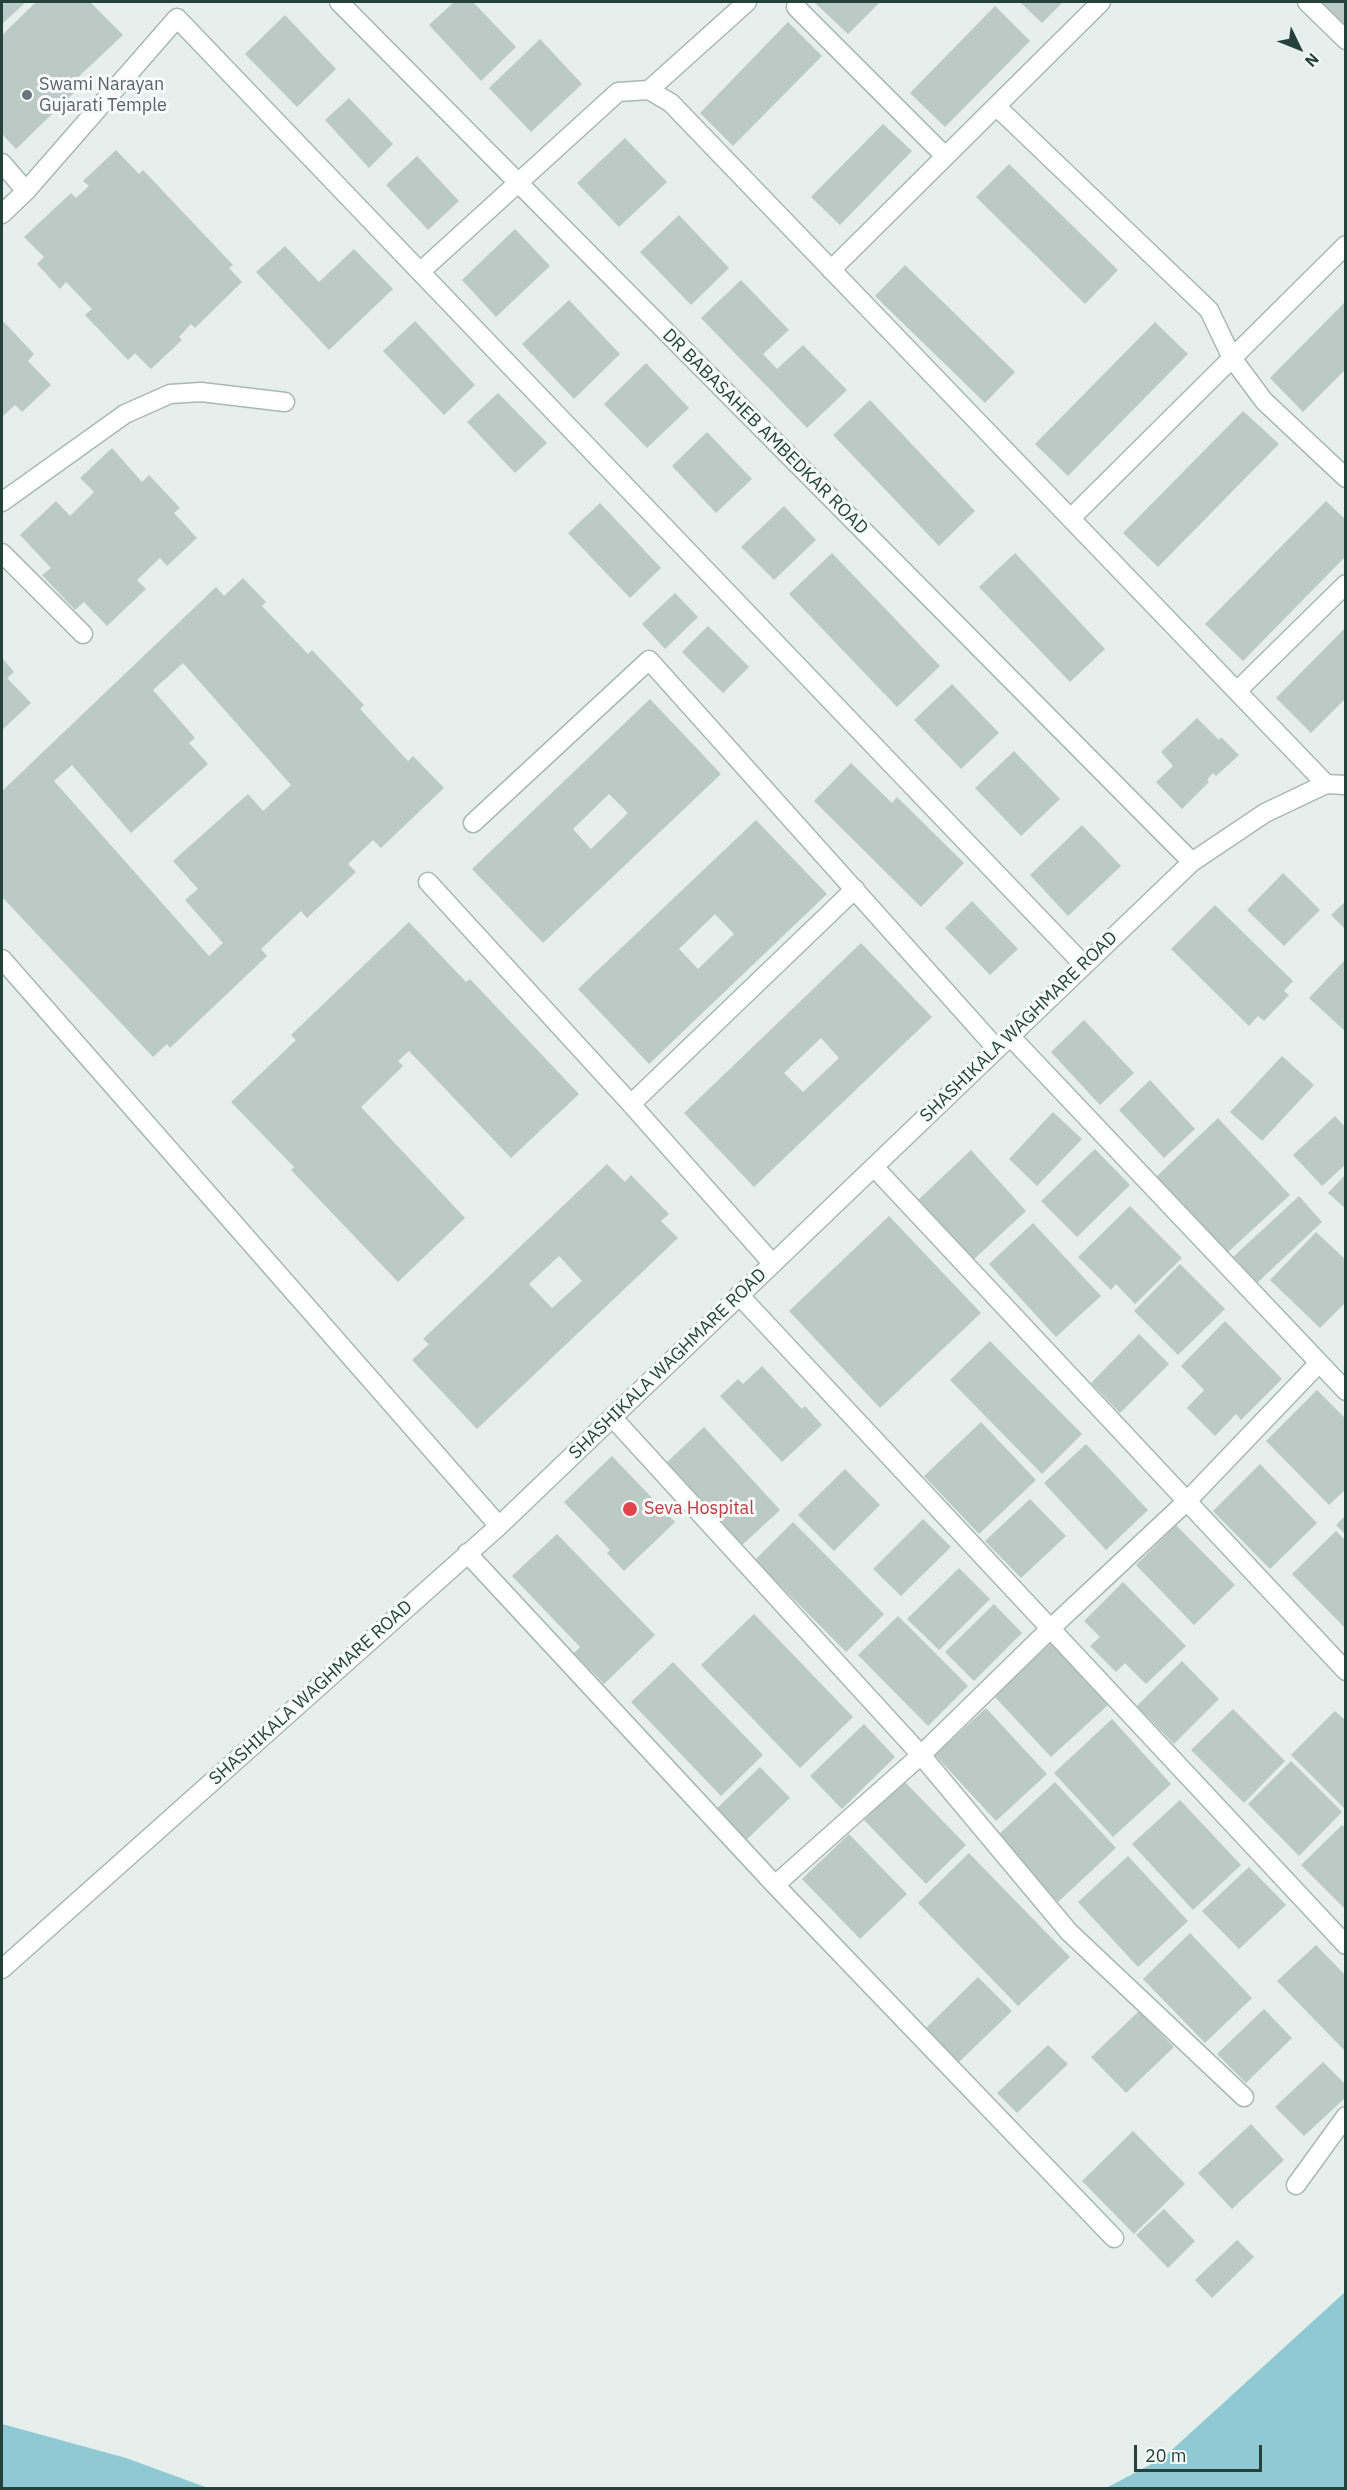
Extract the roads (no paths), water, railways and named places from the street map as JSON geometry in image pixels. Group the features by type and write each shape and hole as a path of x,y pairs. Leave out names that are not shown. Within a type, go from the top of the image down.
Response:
{"street":[{"name":"DR BABASAHEB AMBEDKAR ROAD","path":"339,2 1192,862"},
{"path":"649,90 747,2"},
{"path":"831,270 1101,2"},
{"path":"1307,2 1346,39"},
{"path":"796,7 945,156"},
{"path":"2,214 26,191 177,18 1084,965"},
{"path":"420,272 618,92 649,90 671,103 1326,784"},
{"path":"996,106 1209,310 1232,358 1264,401 1346,478"},
{"path":"2,163 26,191"},
{"path":"1071,518 1346,245"},
{"path":"2,502 125,414 170,394 201,392 285,402"},
{"path":"2,553 83,634"},
{"path":"1237,691 1346,584"},
{"path":"474,824 649,660 997,1049"},
{"name":"SHASHIKALA WAGHMARE ROAD","path":"2,1969 499,1526 1192,862 1265,813 1326,784 1346,785"},
{"path":"428,882 631,1104 773,1264"},
{"path":"631,1104 855,890"},
{"path":"2,959 499,1526"},
{"path":"1010,1036 1346,1391"},
{"path":"874,1167 1346,1671"},
{"path":"739,1295 1346,1945"},
{"path":"775,1885 921,1755 1186,1501 1319,1363"},
{"path":"612,1417 921,1755 1069,1932 1244,2097"},
{"path":"467,1553 775,1885 1114,2238"},
{"path":"1296,2185 1346,2116"}],"water":[{"path":"1345,2292 1345,2488 1106,2488 1163,2458"},
{"path":"2,2424 126,2458 208,2488 2,2488"}],"place":[{"name":"Swami Narayan Gujarati Temple","path":"27,95"},
{"name":"Seva Hospital","path":"630,1509"}]}
